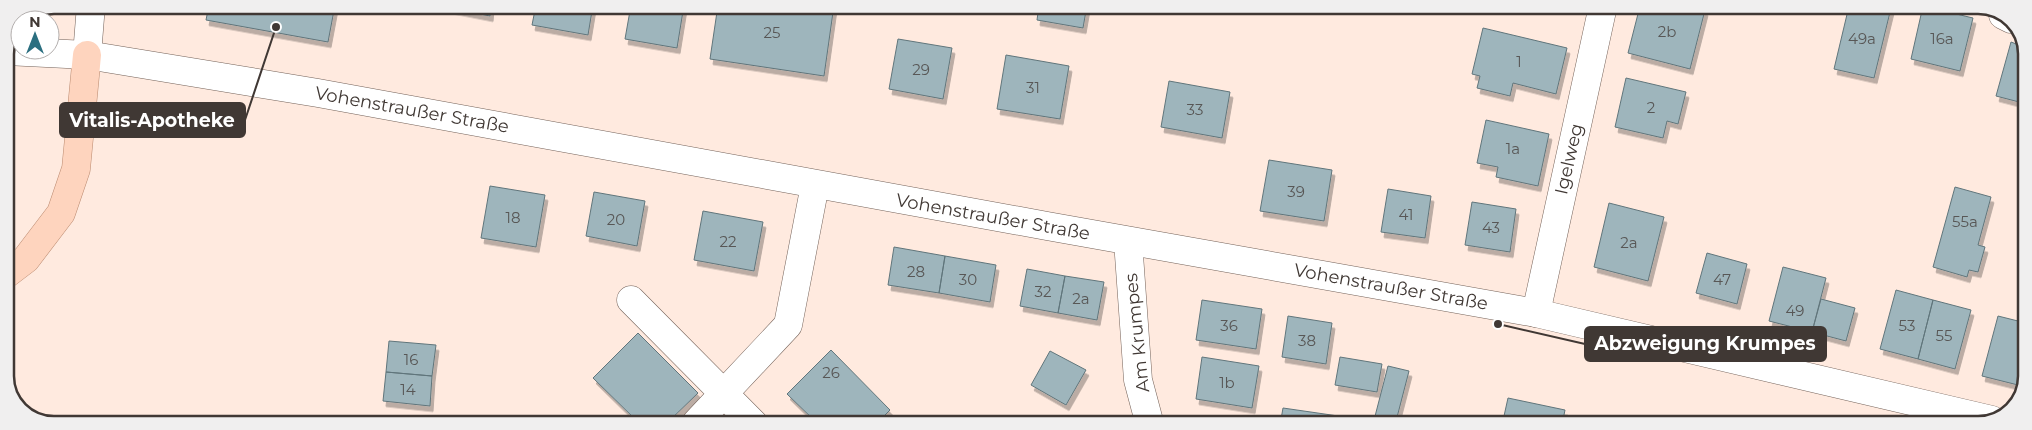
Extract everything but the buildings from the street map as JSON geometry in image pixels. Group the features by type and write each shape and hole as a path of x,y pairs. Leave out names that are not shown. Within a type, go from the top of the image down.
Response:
{"main road":[{"path":"14,268 26,259 61,213 76,170 90,14"},
{"name":"Igelweg","path":"1536,313 1601,14"},
{"name":"Vohenstraußer Straße","path":"14,51 87,55 318,93 815,185 1536,313 1975,416"},
{"path":"702,416 788,325 815,185"},
{"name":"Am Krumpes","path":"1128,241 1138,380 1148,416"},
{"path":"631,300 746,416"}],"place":[{"name":"Vitalis-Apotheke","path":"276,27"},
{"name":"Abzweigung Krumpes","path":"1498,324"}]}
